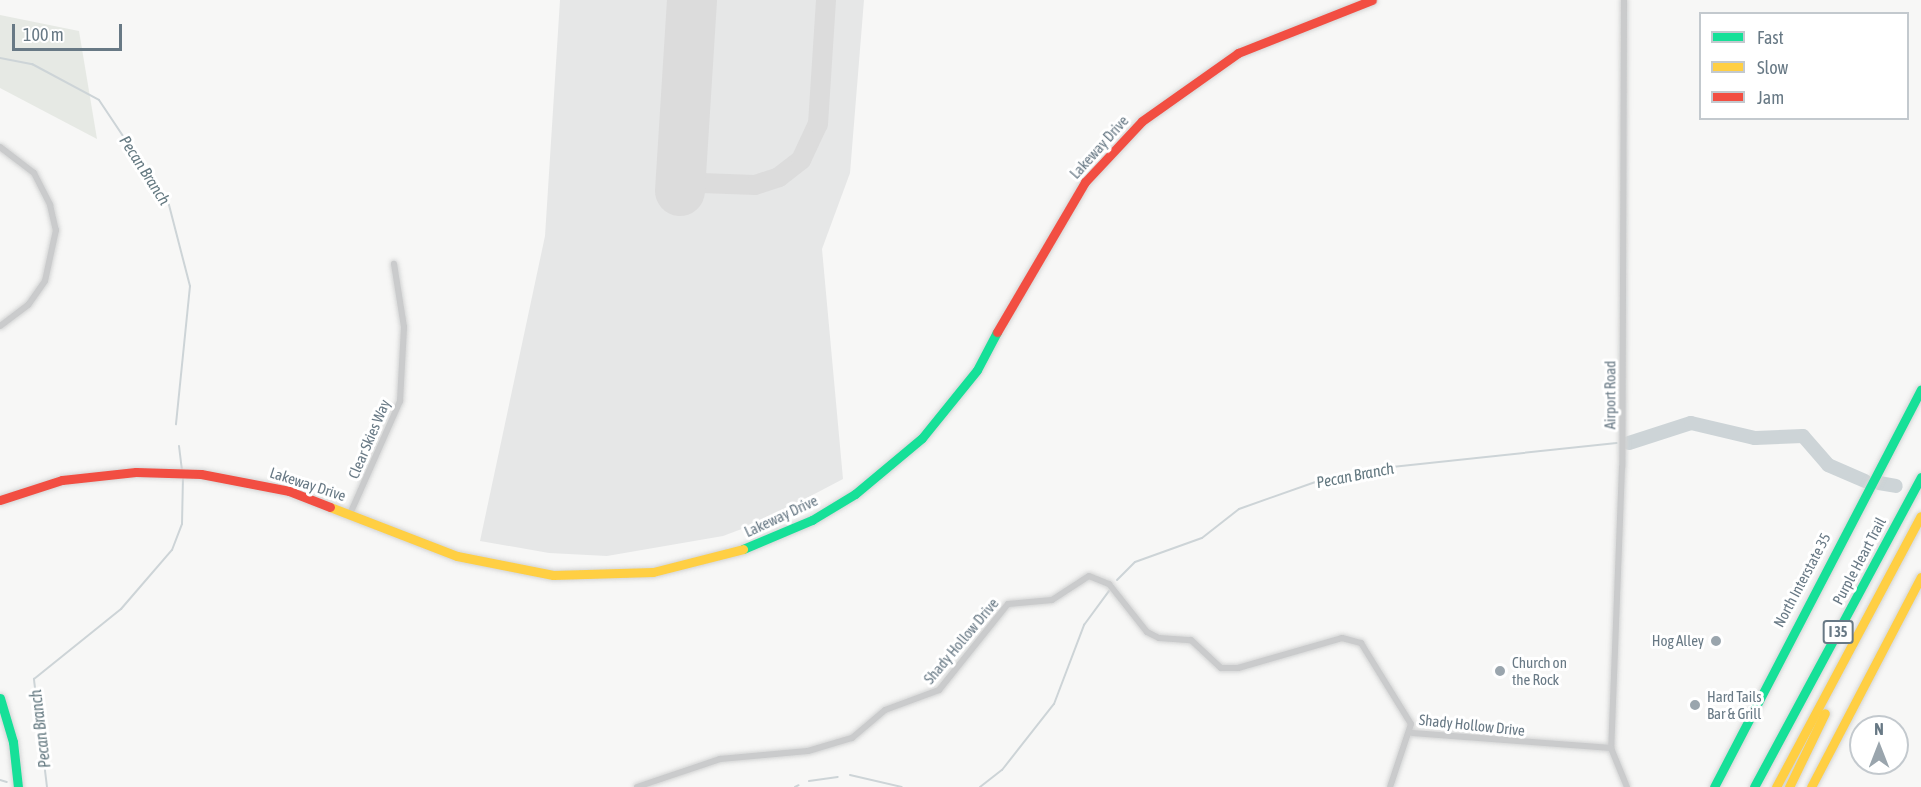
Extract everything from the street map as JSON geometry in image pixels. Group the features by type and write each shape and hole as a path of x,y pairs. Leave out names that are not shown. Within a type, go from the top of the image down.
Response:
{"main road":[{"name":"Lakeway Drive","path":"0,500 62,480 169,472 201,474 289,491 457,556 553,574 612,575 688,566 746,549 812,520 890,467 956,400 1062,216 1085,182 1142,122 1238,53 1372,0"},
{"name":"North Interstate 35","path":"1714,787 1921,390"},
{"name":"Purple Heart Trail","path":"1754,787 1921,477"},
{"name":"I 35","path":"1776,787 1921,516"},
{"path":"1811,787 1921,577"},
{"path":"1789,787 1849,664 1853,644"},
{"path":"0,698 13,742 18,787"}],"street":[{"name":"Airport Road","path":"1624,0 1622,467 1611,748 1627,787"},
{"path":"0,147 34,173 47,197 56,230 45,281 28,304 0,326"},
{"name":"Clear Skies Way","path":"350,514 400,401 404,327 394,264"},
{"name":"Shady Hollow Drive","path":"637,787 720,759 808,751 852,738 885,710 939,690 995,616 1012,601 1052,600 1084,577 1104,579 1119,593 1147,632 1159,638 1191,640 1216,665 1227,669 1334,640 1355,640 1367,649 1395,693 1412,733 1611,748"},
{"path":"1390,787 1412,733"}],"shaded area":[{"path":"560,0 864,0 850,173 822,249 843,479 763,521 723,536 607,556 549,553 480,541 545,236"},
{"path":"0,15 79,31 97,139 0,88"}],"waterway":[{"name":"Pecan Branch","path":"0,58 32,64 99,100 169,205 190,286 176,424"},
{"name":"Pecan Branch","path":"1629,443 1691,423 1755,438 1803,436 1828,465 1865,481"},
{"name":"Pecan Branch","path":"1117,580 1135,562 1202,538 1239,509 1318,481 1373,469 1617,443"},
{"name":"Pecan Branch","path":"179,446 182,470"},
{"name":"Pecan Branch","path":"47,787 34,679 121,609 172,550 182,524 183,475"},
{"name":"Pecan Branch","path":"1879,483 1896,486"},
{"name":"Pecan Branch","path":"980,787 1002,770 1054,704 1084,625 1109,591"},
{"name":"Pecan Branch","path":"850,775 902,787"},
{"name":"Pecan Branch","path":"809,781 838,777"},
{"path":"0,780 7,782"},
{"name":"Pecan Branch","path":"795,787 799,785"}],"taxiway":[{"path":"681,177 701,183 755,185 779,177 801,160 818,124 826,0"}],"runway":[{"path":"680,191 692,0"}],"traffic: fast":[{"path":"743,549 812,520 855,494 922,438 977,370 997,332"},
{"path":"1714,787 1921,390"},
{"path":"1754,787 1921,477"},
{"path":"0,698 13,742 18,787"}],"traffic: slow":[{"path":"330,507 457,556 553,575 653,572 743,549"},
{"path":"1776,787 1921,516"},
{"path":"1811,787 1921,577"},
{"path":"1789,787 1825,713"}],"traffic: jam":[{"path":"997,332 1085,182 1142,121 1238,53 1372,0"},
{"path":"0,500 62,480 136,472 201,474 289,491 330,507"}],"place":[{"name":"Hog Alley","path":"1716,641"},
{"name":"Church on the Rock","path":"1500,671"},
{"name":"Hard Tails Bar & Grill","path":"1695,705"}]}
